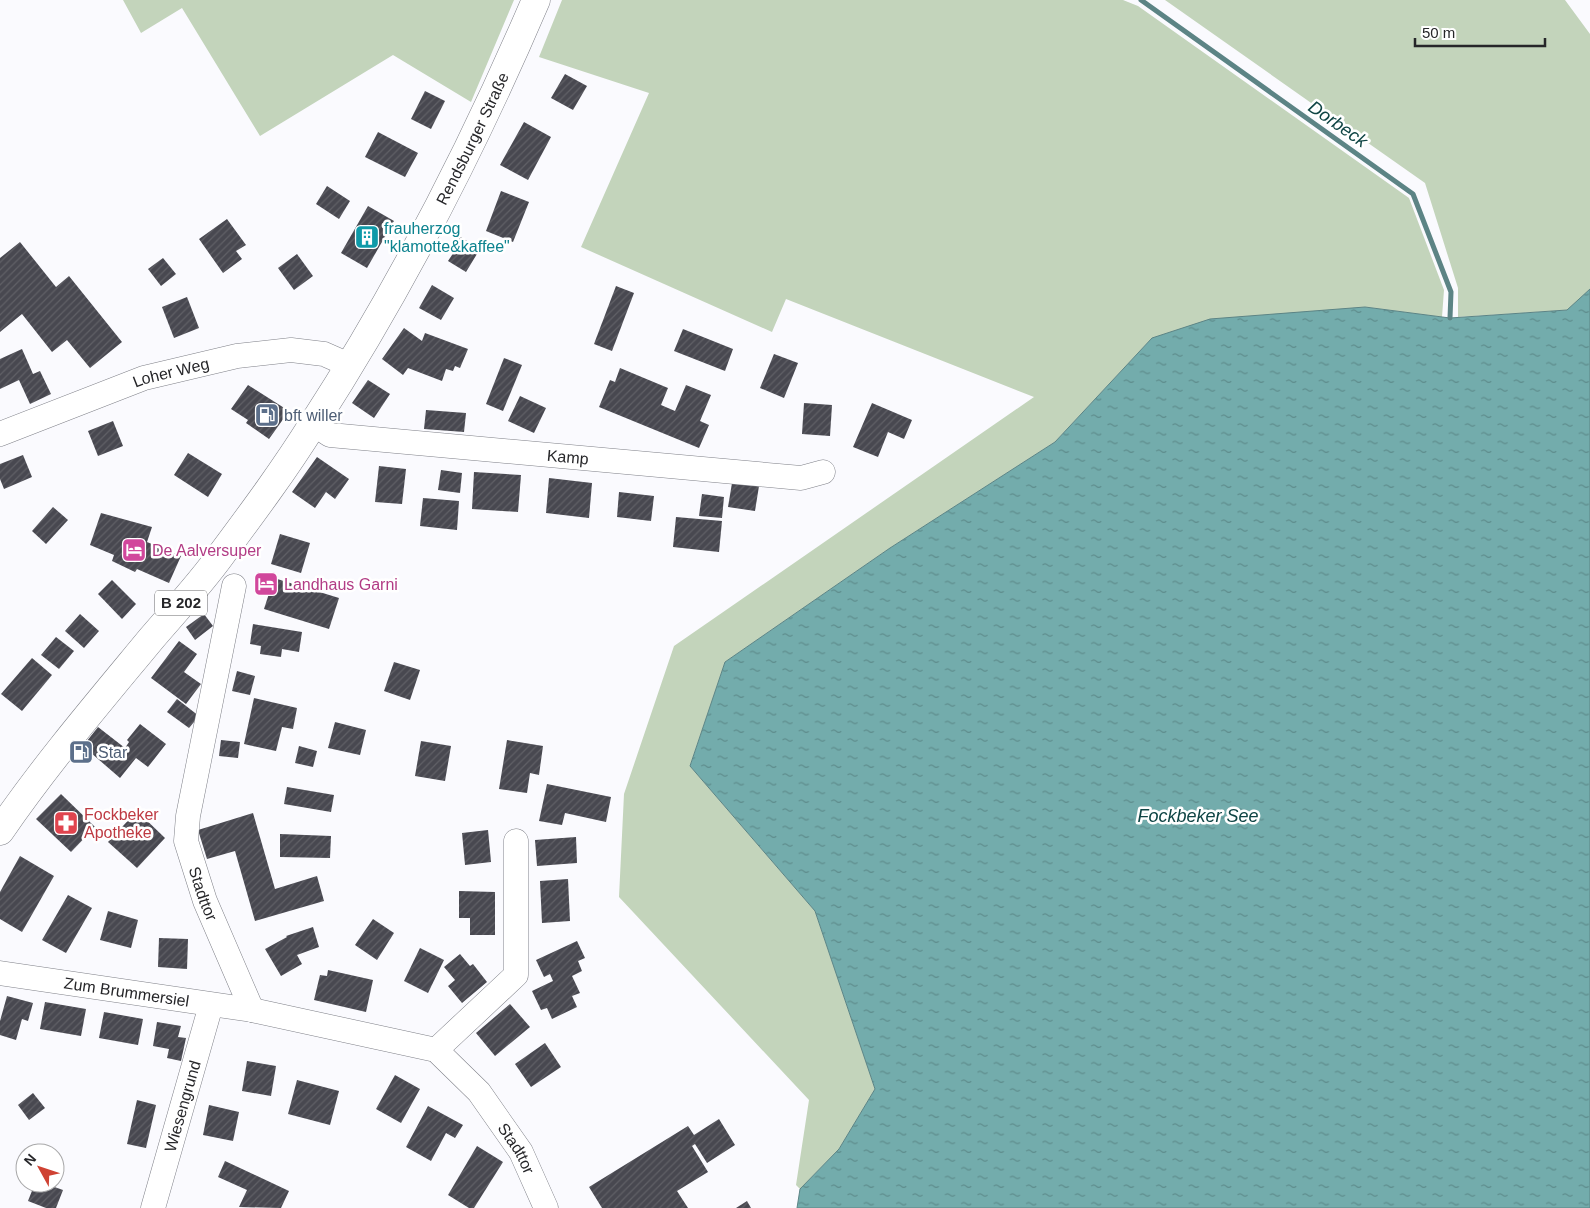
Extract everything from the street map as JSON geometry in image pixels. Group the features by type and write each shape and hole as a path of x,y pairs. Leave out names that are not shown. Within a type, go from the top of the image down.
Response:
{"main road":[{"name":"Rendsburger Straße","path":"0,831 84,719 220,557 313,424 393,291 457,170 516,47 536,0"}],"street":[{"name":"Loher Weg","path":"0,434 144,378 237,356 291,350 324,354 349,365"},
{"name":"Kamp","path":"313,424 330,435 340,436 801,478 823,472"},
{"name":"Stadttor","path":"234,586 188,816 186,841 205,901 252,1010"},
{"path":"252,1010 436,1050 516,975 516,841"},
{"name":"Zum Brummersiel","path":"0,973 252,1010"},
{"name":"Wiesengrund","path":"153,1208 211,1005"},
{"name":"Stadttor","path":"436,1050 479,1092 521,1152 546,1208"}],"green space":[{"path":"123,0 514,0 471,102 393,55 260,136 182,8 141,33"},
{"path":"562,0 1123,0 1138,6 1409,198 1444,290 1442,317 1365,307 1152,338 1055,442 890,548 725,662 690,766 815,911 875,1089 839,1149 800,1189 796,1185 809,1100 619,897 624,794 674,646 1034,397 786,299 772,332 581,247 649,93 539,57"},
{"path":"1165,0 1565,0 1590,34 1590,289 1568,310 1458,317 1458,288 1425,183"}],"water":[{"name":"Fockbeker See","path":"1590,289 1590,1208 797,1208 800,1189 839,1149 875,1089 815,911 690,766 725,662 890,548 1055,442 1152,338 1210,319 1365,307 1450,318 1567,310"}],"building":[{"path":"565,74 587,86 573,110 551,98"},
{"path":"425,91 445,101 431,129 411,119"},
{"path":"524,122 551,137 528,180 500,165"},
{"path":"378,132 418,153 405,177 365,157"},
{"path":"327,186 350,201 339,219 316,204"},
{"path":"501,191 529,202 513,242 486,231"},
{"name":"frauherzog \"klamotte&kaffee\"","path":"368,206 394,221 367,268 341,253"},
{"path":"227,219 246,245 236,251 242,259 223,273 199,239"},
{"path":"459,236 480,249 466,272 448,261 454,252 451,250"},
{"path":"20,242 56,287 69,276 122,342 90,368 67,340 52,352 22,314 0,332 0,258"},
{"path":"297,254 313,276 294,290 278,268"},
{"path":"163,258 176,274 161,286 148,269"},
{"path":"432,285 454,298 441,320 419,308"},
{"path":"616,286 634,293 612,351 594,344"},
{"path":"187,297 199,328 174,338 162,307"},
{"path":"404,328 422,341 425,333 468,349 460,368 455,366 453,371 446,369 442,381 408,368 403,375 382,359"},
{"path":"683,329 733,349 725,371 674,351"},
{"path":"22,349 33,374 40,371 51,394 30,404 19,380 0,389 0,359"},
{"path":"774,354 798,363 784,398 760,388"},
{"path":"504,358 522,365 503,411 486,404"},
{"path":"620,368 668,388 661,405 675,411 686,385 711,395 700,421 709,425 699,448 599,407 610,380 615,382"},
{"path":"368,380 390,394 374,418 352,403"},
{"path":"248,385 289,411 269,439 246,423 248,420 231,409"},
{"path":"520,396 546,408 534,433 508,421"},
{"path":"804,403 832,405 830,436 802,434"},
{"path":"872,403 912,420 904,439 888,432 878,457 853,447"},
{"path":"426,410 466,413 464,432 424,429"},
{"path":"113,421 123,446 98,456 88,431"},
{"path":"188,453 222,474 208,497 174,475"},
{"path":"23,455 32,477 4,489 0,479 0,464"},
{"path":"317,457 349,479 335,499 326,492 315,508 292,492"},
{"path":"379,466 406,469 402,504 375,502"},
{"path":"441,470 462,473 460,493 438,490"},
{"path":"474,472 521,475 518,512 472,509"},
{"path":"549,478 592,483 589,518 546,513"},
{"path":"732,483 759,486 755,511 728,507"},
{"path":"619,492 654,496 651,521 617,517"},
{"path":"702,494 724,497 722,518 699,516"},
{"path":"423,498 459,501 457,530 420,526"},
{"path":"53,507 68,520 46,544 32,531"},
{"name":"De Aalversuper","path":"101,513 152,527 147,542 181,556 169,583 137,569 135,572 112,561 114,555 90,545"},
{"path":"676,517 722,521 719,552 673,547"},
{"path":"280,534 310,543 301,573 271,564"},
{"path":"274,578 339,598 329,629 264,609"},
{"path":"112,580 136,604 122,619 98,594"},
{"path":"80,614 99,631 84,648 65,631"},
{"path":"204,614 213,626 195,640 186,627"},
{"path":"253,624 302,632 299,652 282,649 281,657 260,654 261,646 250,644"},
{"path":"56,637 74,651 59,669 41,655"},
{"path":"179,641 197,654 184,672 201,684 186,704 151,678"},
{"path":"32,658 52,675 22,711 1,694"},
{"path":"394,662 420,670 410,700 384,691"},
{"path":"237,671 255,676 250,695 232,691"},
{"path":"254,698 297,708 293,729 282,727 276,751 244,744"},
{"path":"177,699 199,716 189,728 167,712"},
{"path":"335,722 366,730 360,755 328,748"},
{"path":"140,724 166,744 148,767 136,758 120,778 83,746 98,727 125,748 129,742 127,740"},
{"path":"221,740 240,742 238,758 219,756"},
{"path":"507,740 543,746 539,775 530,773 527,793 499,789"},
{"path":"421,741 451,746 445,781 415,776"},
{"path":"299,746 317,751 313,767 295,763"},
{"path":"547,784 611,797 606,822 565,813 562,825 539,821"},
{"path":"287,787 334,795 331,812 284,804"},
{"name":"Fockbeker Apotheke","path":"61,794 95,827 71,852 36,819"},
{"path":"137,811 165,838 137,868 108,842"},
{"path":"253,813 275,889 317,876 324,901 255,921 235,851 207,859 198,830"},
{"path":"488,830 491,862 465,865 462,833"},
{"path":"280,834 331,836 330,858 280,857"},
{"path":"576,837 577,863 537,866 535,840"},
{"path":"20,856 54,876 22,932 0,919 0,892"},
{"path":"568,879 570,921 542,923 540,881"},
{"path":"459,891 495,892 495,935 470,935 470,918 459,918"},
{"path":"68,895 92,908 66,953 42,940"},
{"path":"108,911 138,920 131,948 100,940"},
{"path":"373,919 394,933 377,960 355,945"},
{"path":"313,927 319,947 297,955 302,964 281,976 265,949 286,936"},
{"path":"159,938 188,939 187,969 158,967"},
{"path":"577,941 585,958 578,961 582,971 572,976 580,993 572,996 577,1007 552,1019 547,1008 541,1010 532,991 553,981 550,974 544,977 536,960"},
{"path":"420,948 444,960 428,993 404,981"},
{"path":"460,954 470,966 473,964 487,982 462,1003 448,986 455,980 444,967"},
{"path":"328,970 373,980 366,1012 314,1000 320,975 327,976"},
{"path":"7,996 33,1003 28,1021 22,1019 16,1040 0,1035 0,1021"},
{"path":"45,1002 86,1009 81,1036 40,1029"},
{"path":"510,1004 530,1027 495,1056 476,1033"},
{"path":"104,1012 143,1019 138,1045 99,1038"},
{"path":"157,1022 181,1026 178,1037 186,1038 181,1061 167,1058 169,1049 153,1046"},
{"path":"545,1043 561,1067 531,1087 515,1064"},
{"path":"247,1061 276,1066 271,1096 242,1091"},
{"path":"395,1075 420,1089 401,1123 376,1109"},
{"path":"297,1080 339,1091 330,1125 288,1114"},
{"path":"33,1093 45,1108 29,1120 18,1105"},
{"path":"137,1100 156,1105 146,1148 127,1144"},
{"path":"209,1105 239,1112 233,1141 203,1135"},
{"path":"428,1106 463,1125 455,1138 446,1133 431,1161 406,1147"},
{"path":"719,1119 735,1145 707,1163 695,1144 692,1146 708,1172 677,1191 688,1208 602,1208 589,1187 688,1126 694,1135"},
{"path":"477,1146 503,1162 474,1208 469,1208 448,1195"},
{"path":"225,1161 289,1191 281,1208 239,1207 247,1190 218,1177"},
{"path":"31,1193 62,1193 56,1208 46,1208 28,1201"},
{"path":"747,1201 751,1208 736,1208"}],"waterway":[{"name":"Dorbeck","path":"1141,0 1413,194 1451,292 1450,318"}],"place":[{"name":"frauherzog \"klamotte&kaffee\"","path":"367,237"},
{"name":"bft willer","path":"267,415"},
{"name":"De Aalversuper","path":"134,550"},
{"name":"Landhaus Garni","path":"266,584"},
{"name":"Star","path":"81,752"},
{"name":"Fockbeker Apotheke","path":"66,823"}]}
